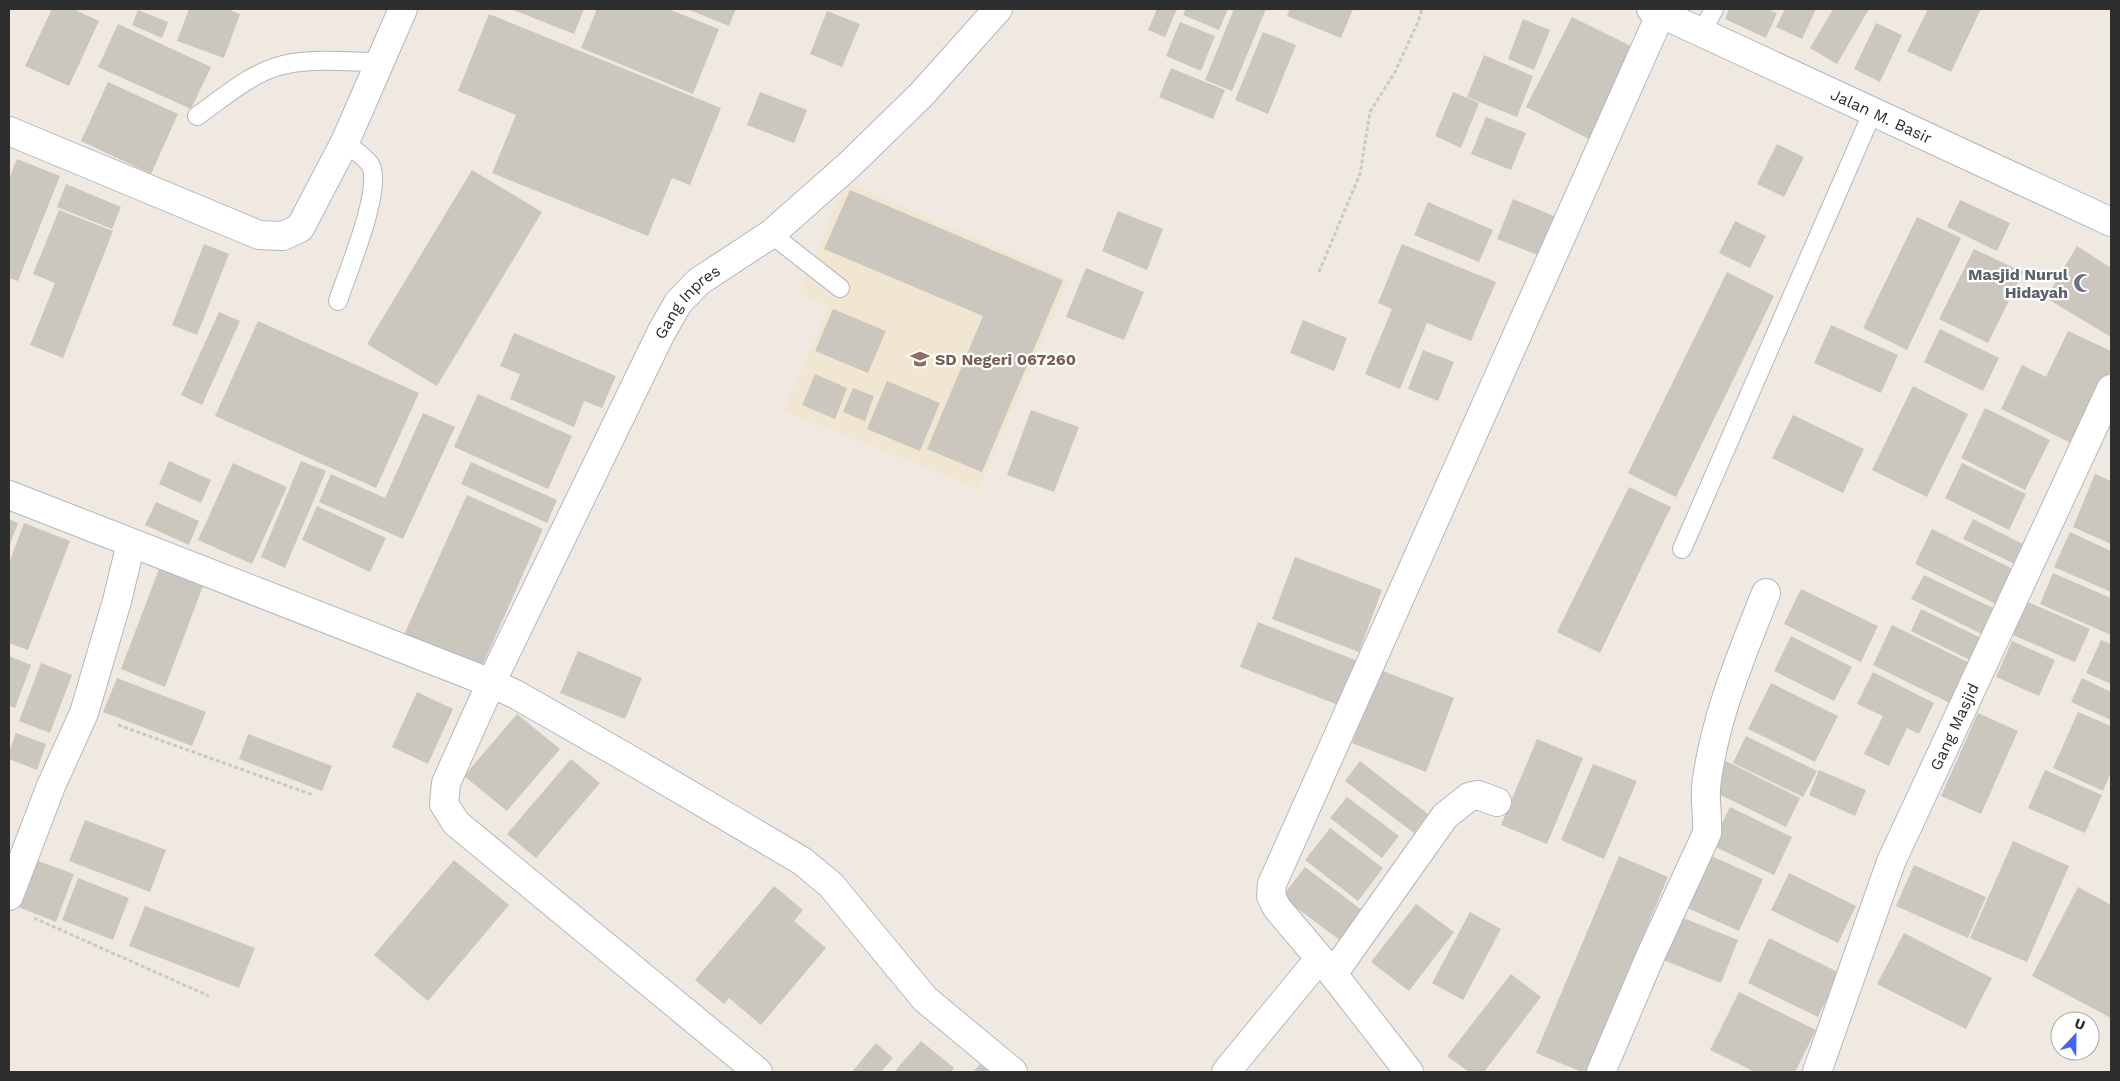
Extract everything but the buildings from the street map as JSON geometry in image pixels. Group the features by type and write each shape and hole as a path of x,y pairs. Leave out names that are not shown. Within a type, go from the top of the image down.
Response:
{"street":[{"path":"9,131 259,234 283,236 300,228 345,142 403,9"},
{"name":"Gang Inpres","path":"758,1072 456,823 444,804 446,784 491,683 656,342 678,303 698,282 771,234 848,166 921,95 998,9"},
{"path":"1409,1072 1277,908 1271,896 1272,884 1656,11"},
{"name":"Jalan M. Basir","path":"1656,11 1708,20 1873,111 2111,222"},
{"name":"Gang Masjid","path":"1817,1072 1892,862 2111,389"},
{"path":"9,495 516,694 802,861 831,885 925,1000 1013,1072"},
{"path":"18,905 51,786 84,713 117,601 131,542"},
{"path":"1602,1072 1650,957 1707,833 1706,789 1720,714 1766,593"},
{"path":"1226,1072 1326,967 1445,816 1469,797 1478,795 1498,802"}],"lane":[{"path":"197,116 253,77 275,67 298,62 380,62"},
{"path":"1682,549 1873,111"},
{"path":"338,301 371,202 374,182 370,165 345,142"},
{"path":"771,234 840,288"}],"path":[{"path":"1319,272 1360,174 1370,112 1395,72 1422,9"},
{"path":"84,713 313,795"},
{"path":"18,905 208,996"}],"shaded area":[{"name":"SD Negeri 067260","path":"847,182 1068,279 979,489 783,411 829,307 798,293"}],"place":[{"name":"Masjid Nurul Hidayah","path":"2083,283"},
{"name":"SD Negeri 067260","path":"920,359"}]}
